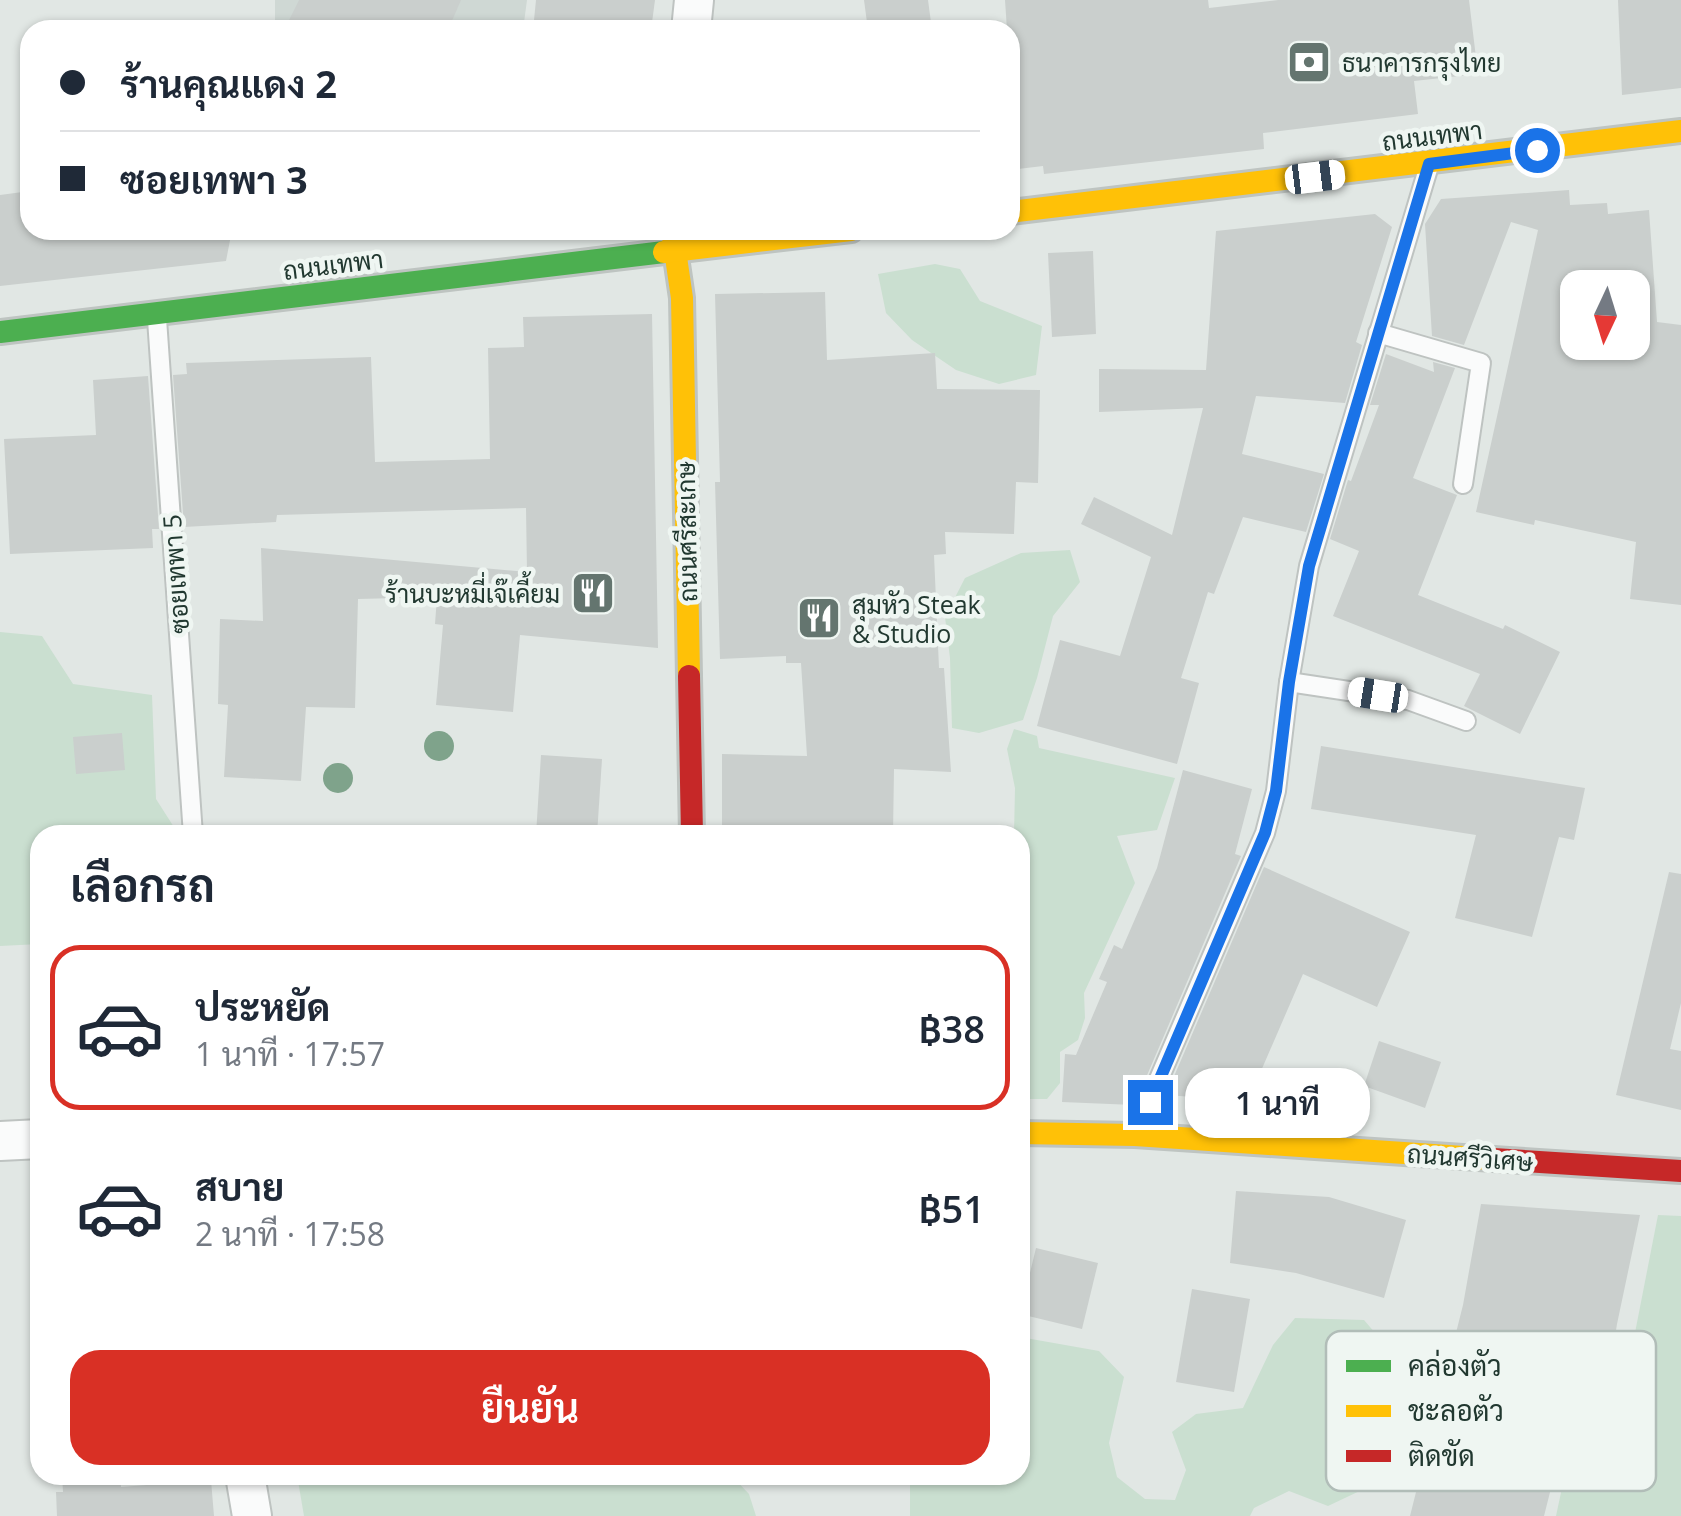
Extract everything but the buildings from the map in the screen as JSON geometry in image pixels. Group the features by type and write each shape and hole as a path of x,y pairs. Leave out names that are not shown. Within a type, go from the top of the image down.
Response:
{"main road":[{"name":"ถนนเทพา","path":"1020,211 1681,131"},
{"name":"ถนนเทพา","path":"0,332 674,240"},
{"name":"ถนนศรีสะเกษ","path":"674,240 682,298 692,825"},
{"name":"ถนนศรีวิเศษ","path":"1030,1133 1135,1135 1681,1171"}],"street":[{"path":"0,1140 30,1139"},
{"path":"247,1485 252,1516"}],"lane":[{"path":"1135,1135 1265,833 1276,791 1309,566 1429,164"},
{"name":"ซอยเทพา 5","path":"157,313 191,825"},
{"path":"1378,333 1480,362 1463,484"},
{"path":"1289,682 1408,700 1466,721"}],"shaded area":[{"path":"275,0 527,0 524,20 275,20"}],"green space":[{"path":"935,264 960,269 980,301 1042,326 1036,375 999,384 956,370 912,340 886,313 878,274"},
{"path":"1070,550 1080,582 1053,616 1023,720 979,733 952,728 945,617 965,578 1021,553"},
{"path":"0,632 42,636 73,684 152,695 156,799 173,825 30,825 30,944 0,946"},
{"path":"1014,729 1037,736 1039,748 1175,778 1157,830 1117,836 1135,883 1084,993 1085,1018 1078,1040 1060,1052 1060,1083 1047,1099 1030,1099 1030,825 1014,825 1015,788 1007,749"},
{"path":"1658,1215 1681,1216 1681,1516 1556,1516 1561,1491 1656,1491 1656,1331 1635,1331"},
{"path":"1295,1318 1364,1320 1373,1331 1326,1331 1326,1491 1360,1491 1328,1506 1289,1491 1254,1508 1250,1516 910,1516 910,1485 1030,1485 1030,1339 1099,1351 1124,1377 1109,1443 1117,1477 1145,1499 1175,1500 1186,1470 1172,1432 1196,1414 1243,1408 1273,1345"},
{"path":"299,1485 740,1485 749,1494 756,1516 304,1516"}],"traffic: fast":[{"path":"0,332 664,252"}],"traffic: slow":[{"path":"1020,211 1681,131"},
{"path":"673,240 682,298 689,676"},
{"path":"664,252 766,240"},
{"path":"1030,1133 1135,1135 1493,1159"}],"traffic: jam":[{"path":"689,676 692,825"},
{"path":"1493,1159 1681,1171"}],"place":[{"name":"ธนาคารกรุงไทย","path":"1309,62"},
{"name":"ร้านบะหมี่เจ๊เคี้ยม","path":"593,593"},
{"name":"สุมหัว Steak & Studio","path":"819,618"}],"route":[{"path":"1150,1102 1265,833 1276,791 1309,566 1429,164 1537,150"}]}
